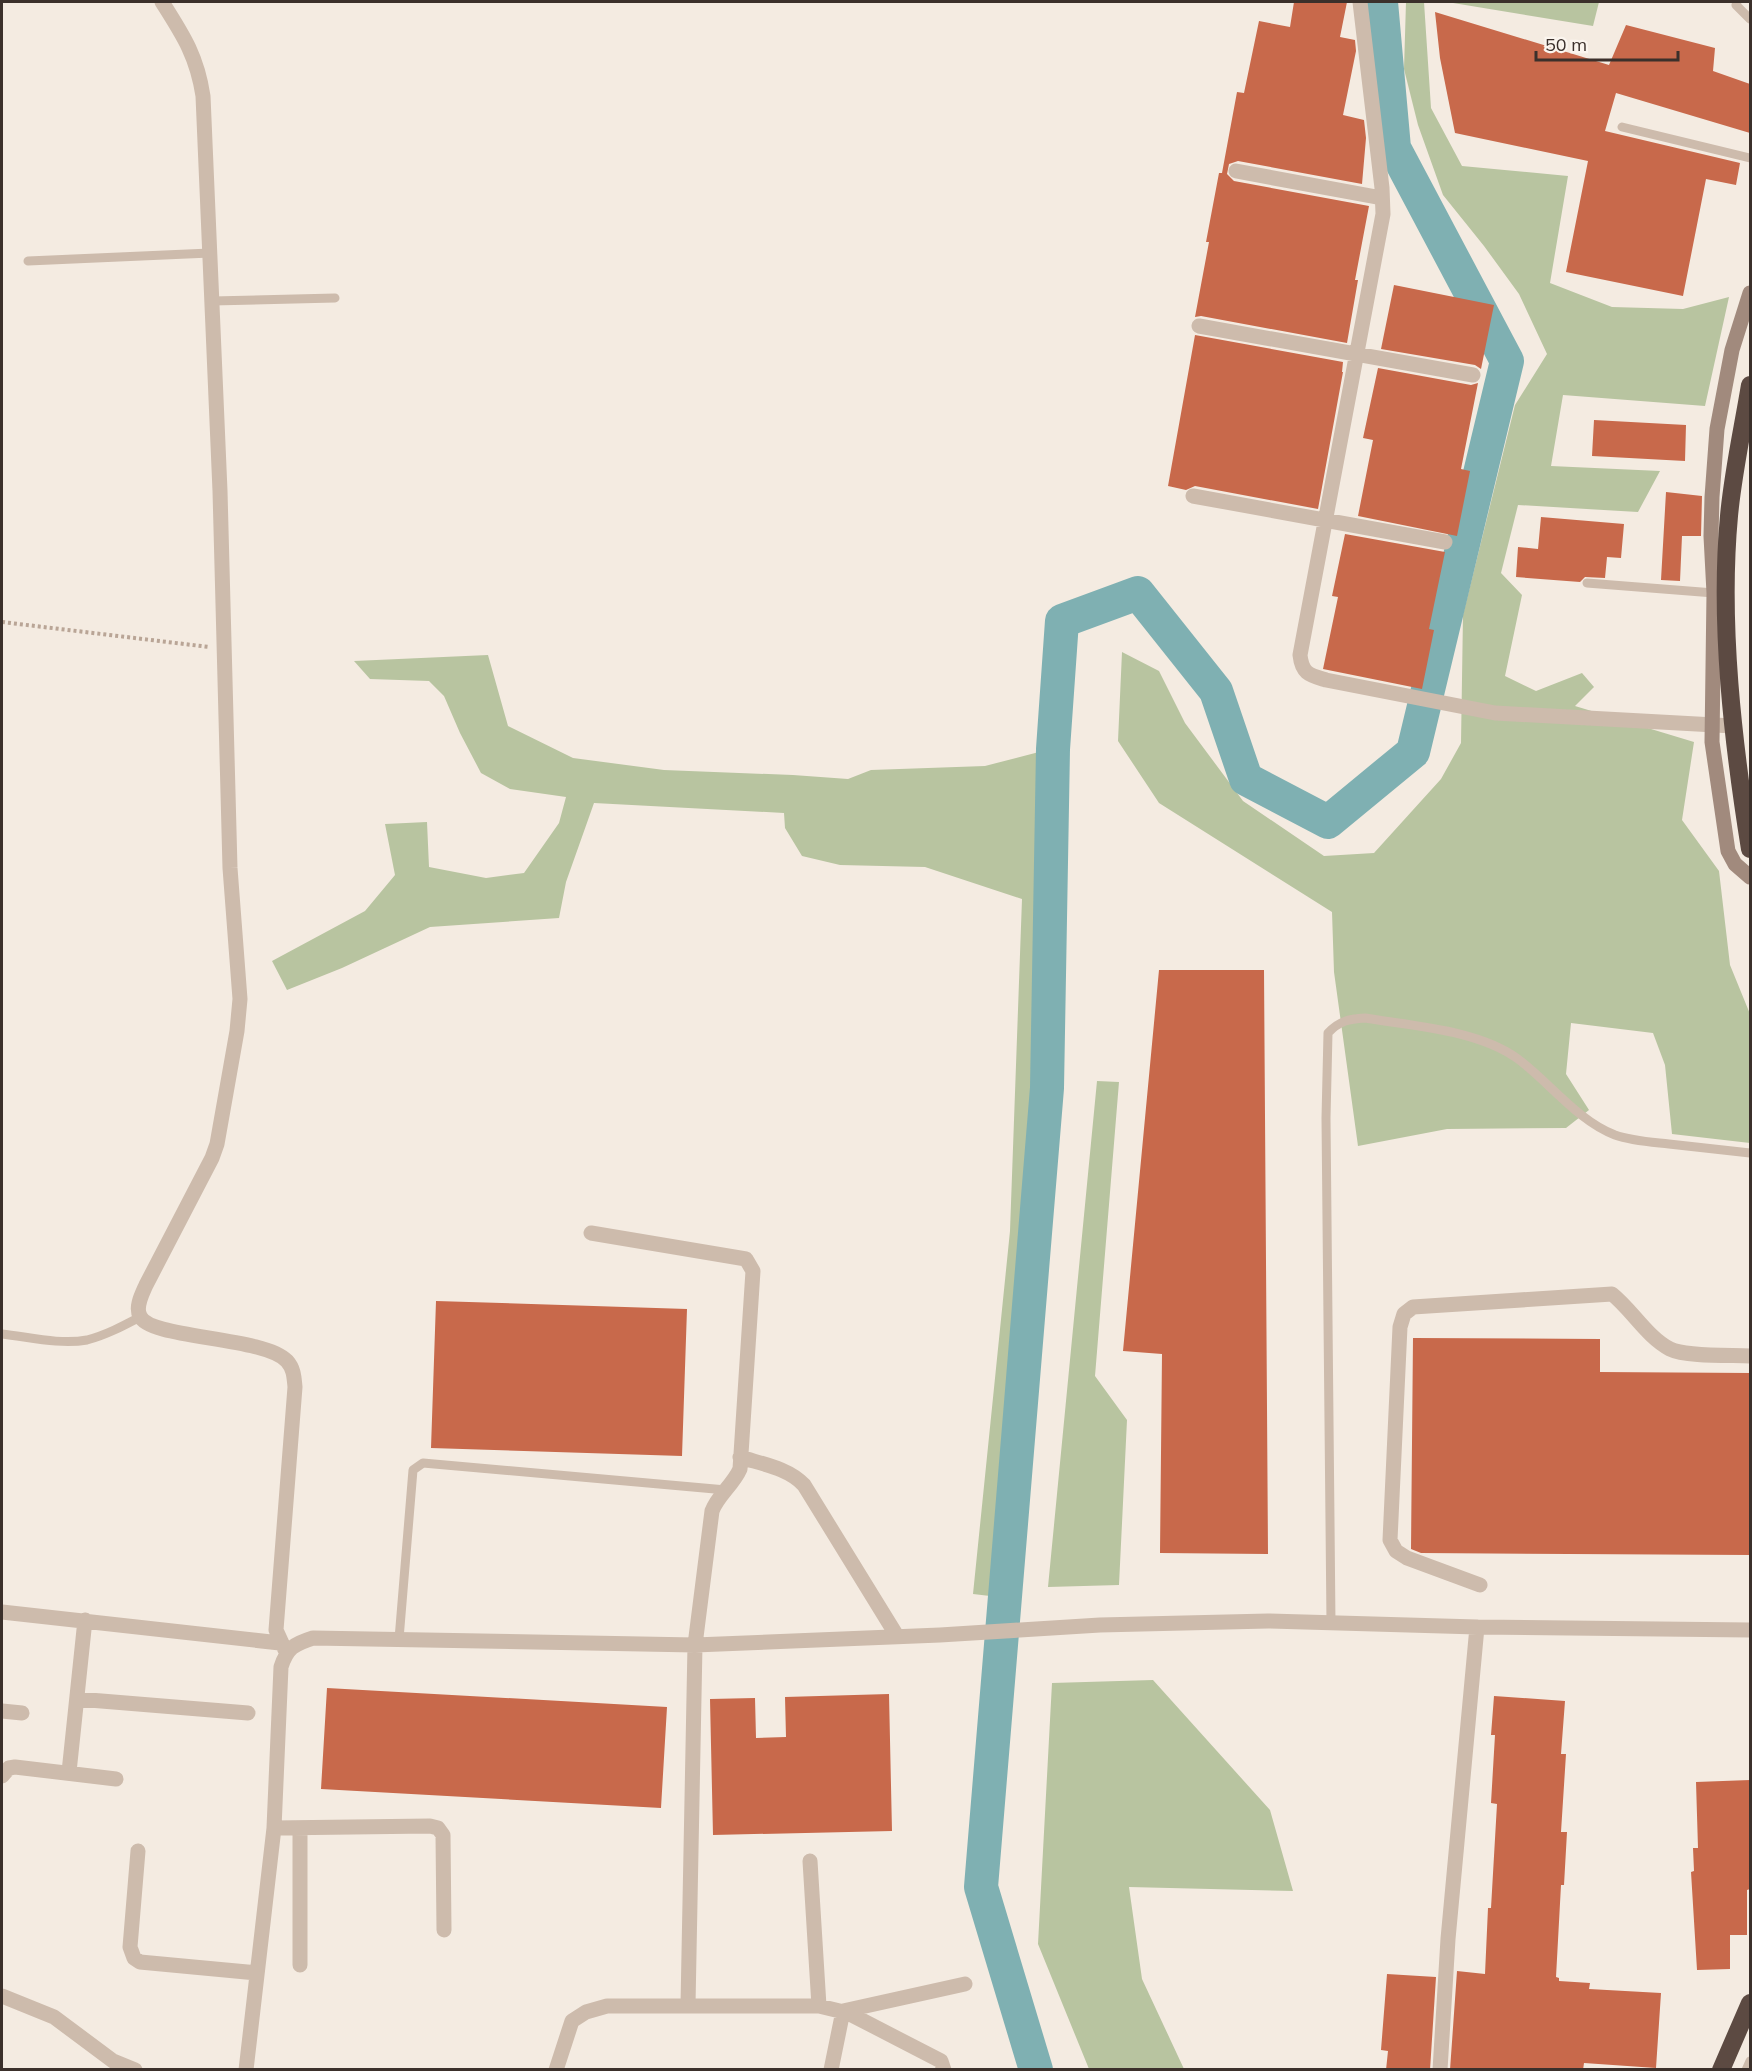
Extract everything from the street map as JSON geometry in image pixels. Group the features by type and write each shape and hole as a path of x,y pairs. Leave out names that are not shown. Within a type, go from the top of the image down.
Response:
{"highway":[{"path":"1750,385 1729,516 1727,584 1728,662 1733,726 1750,849"},
{"path":"1721,2070 1750,2003"}],"street":[{"path":"162,2 190,48 200,78 203,96 212,301 230,868 240,999 218,1144 146,1286 138,1307 140,1317 155,1328 274,1352 293,1370 295,1387 276,1630 283,1648 274,1828 246,2070"},
{"path":"1360,2 1383,214 1300,655 1301,665 1307,673 1326,680 1495,713 1733,726"},
{"path":"1236,171 1382,198"},
{"path":"1750,293 1732,350 1717,429 1711,536 1714,593 1712,742 1728,851 1735,864 1750,877"},
{"path":"1199,326 1473,375"},
{"path":"1193,496 1445,542"},
{"path":"591,1233 746,1259 753,1271 740,1469 735,1479 715,1503 712,1511 695,1645 688,2005"},
{"path":"1480,1586 1407,1558 1396,1551 1390,1540 1400,1328 1404,1314 1413,1307 1612,1294 1671,1350 1750,1356"},
{"path":"740,1457 797,1477 897,1636"},
{"path":"2,1612 85,1620 283,1648 313,1638 695,1645 940,1635 1100,1625 1268,1621 1478,1627 1750,1630"},
{"path":"69,1772 85,1620"},
{"path":"1440,2070 1448,1939 1478,1627"},
{"path":"77,1699 248,1713"},
{"path":"2,1711 22,1713"},
{"path":"2,1776 9,1768 15,1767 116,1779"},
{"path":"274,1828 430,1826 438,1828 443,1835 444,1930"},
{"path":"300,1828 300,1965"},
{"path":"138,1851 130,1947 134,1958 140,1962 257,1973"},
{"path":"810,1860 819,2006"},
{"path":"843,2011 965,1984"},
{"path":"2,1996 54,2017 113,2061 135,2070"},
{"path":"556,2070 572,2021 586,2012 607,2006 688,2005 819,2006 843,2011 941,2061 944,2070"},
{"path":"831,2070 843,2011"}],"lane":[{"path":"1737,2 1750,19"},
{"path":"1622,127 1750,159"},
{"path":"28,261 210,253"},
{"path":"212,301 334,298"},
{"path":"1587,583 1714,593"},
{"path":"1331,1623 1326,1118 1328,1033 1337,1023 1365,1018 1467,1035 1497,1045 1519,1059 1585,1117 1616,1135 1641,1141 1750,1153"},
{"path":"2,1335 68,1342 87,1340 107,1334 140,1317"},
{"path":"399,1639 413,1470 423,1463 726,1490"},
{"path":"1746,2070 1750,2061"}],"path":[{"path":"2,622 224,649"}],"green space":[{"path":"1406,2 1424,2 1431,108 1462,166 1568,176 1550,283 1612,307 1683,309 1729,297 1705,406 1563,395 1551,466 1660,471 1638,512 1518,505 1501,573 1522,595 1505,676 1536,691 1582,673 1594,687 1575,706 1694,742 1682,820 1719,871 1730,965 1750,1014 1750,1143 1672,1134 1665,1065 1653,1033 1571,1023 1566,1074 1589,1110 1566,1128 1447,1129 1358,1146 1334,972 1332,912 1159,803 1118,741 1122,652 1159,671 1185,723 1243,801 1324,856 1374,853 1441,779 1461,743 1463,615 1515,405 1547,354 1519,294 1443,195 1418,125 1404,69"},
{"path":"1447,2 1599,2 1593,26"},
{"path":"488,655 508,726 573,758 664,770 848,779 871,770 985,766 1039,752 1041,867 1035,1153 990,1596 973,1594 1010,1231 1022,899 925,867 840,865 802,856 785,828 784,813 594,803 566,882 559,918 430,927 342,968 287,990 272,961 365,911 395,875 385,824 427,822 429,867 486,878 524,873 559,823 566,797 510,789 481,773 444,696 429,681 370,679 354,661"},
{"path":"1097,1081 1119,1082 1095,1376 1127,1420 1119,1585 1048,1587"},
{"path":"1153,1680 1270,1810 1293,1891 1129,1887 1142,1979 1184,2069 1089,2069 1038,1944 1052,1683"}],"building":[{"path":"1294,2 1347,2 1340,37 1355,40 1356,51 1343,115 1364,120 1366,138 1362,184 1238,161 1229,164 1227,174 1234,181 1369,206 1355,280 1358,280 1347,343 1201,316 1195,317 1219,173 1222,173 1237,92 1244,93 1259,21 1290,27"},
{"path":"1435,12 1609,65 1626,25 1715,48 1713,71 1750,84 1750,133 1616,93 1605,131 1740,163 1736,185 1706,179 1683,296 1566,272 1588,161 1455,133 1440,58"},
{"path":"1394,285 1494,305 1481,369 1475,365 1381,349"},
{"path":"1195,335 1343,362 1318,509 1195,486 1186,490 1168,486"},
{"path":"1378,368 1471,385 1478,383 1461,469 1470,471 1457,536 1358,516 1373,440 1363,438"},
{"path":"1594,420 1686,425 1685,461 1592,456"},
{"path":"1666,492 1702,496 1701,536 1682,536 1680,581 1661,580"},
{"path":"1541,517 1624,524 1621,558 1607,557 1605,578 1585,577 1580,582 1516,577 1518,547 1538,549"},
{"path":"1345,534 1445,552 1429,629 1434,630 1422,689 1323,669 1338,597 1332,596"},
{"path":"1159,970 1264,970 1268,1554 1160,1553 1162,1354 1123,1351"},
{"path":"436,1301 687,1309 682,1456 431,1448"},
{"path":"1413,1338 1600,1339 1600,1372 1750,1373 1750,1555 1421,1553 1411,1549"},
{"path":"327,1688 667,1707 661,1808 321,1789"},
{"path":"889,1694 892,1831 713,1835 710,1699 755,1698 756,1738 786,1737 785,1697"},
{"path":"1494,1696 1565,1701 1561,1754 1566,1754 1561,1832 1567,1832 1564,1885 1561,1885 1556,1977 1559,1981 1590,1983 1589,1989 1661,1993 1656,2068 1584,2063 1583,2070 1450,2070 1457,1971 1485,1974 1497,1804 1491,1803 1495,1735 1491,1735"},
{"path":"1750,1780 1750,1889 1747,1890 1747,1935 1730,1935 1730,1969 1697,1970 1691,1872 1694,1871 1693,1848 1698,1848 1696,1782"},
{"path":"1387,1974 1436,1977 1430,2070 1386,2070 1388,2051 1381,2050"}],"waterway":[{"path":"1036,2070 981,1887 1047,1088 1053,749 1062,621 1138,593 1216,691 1246,779 1328,822 1413,752 1507,361 1394,148 1381,2"}]}
